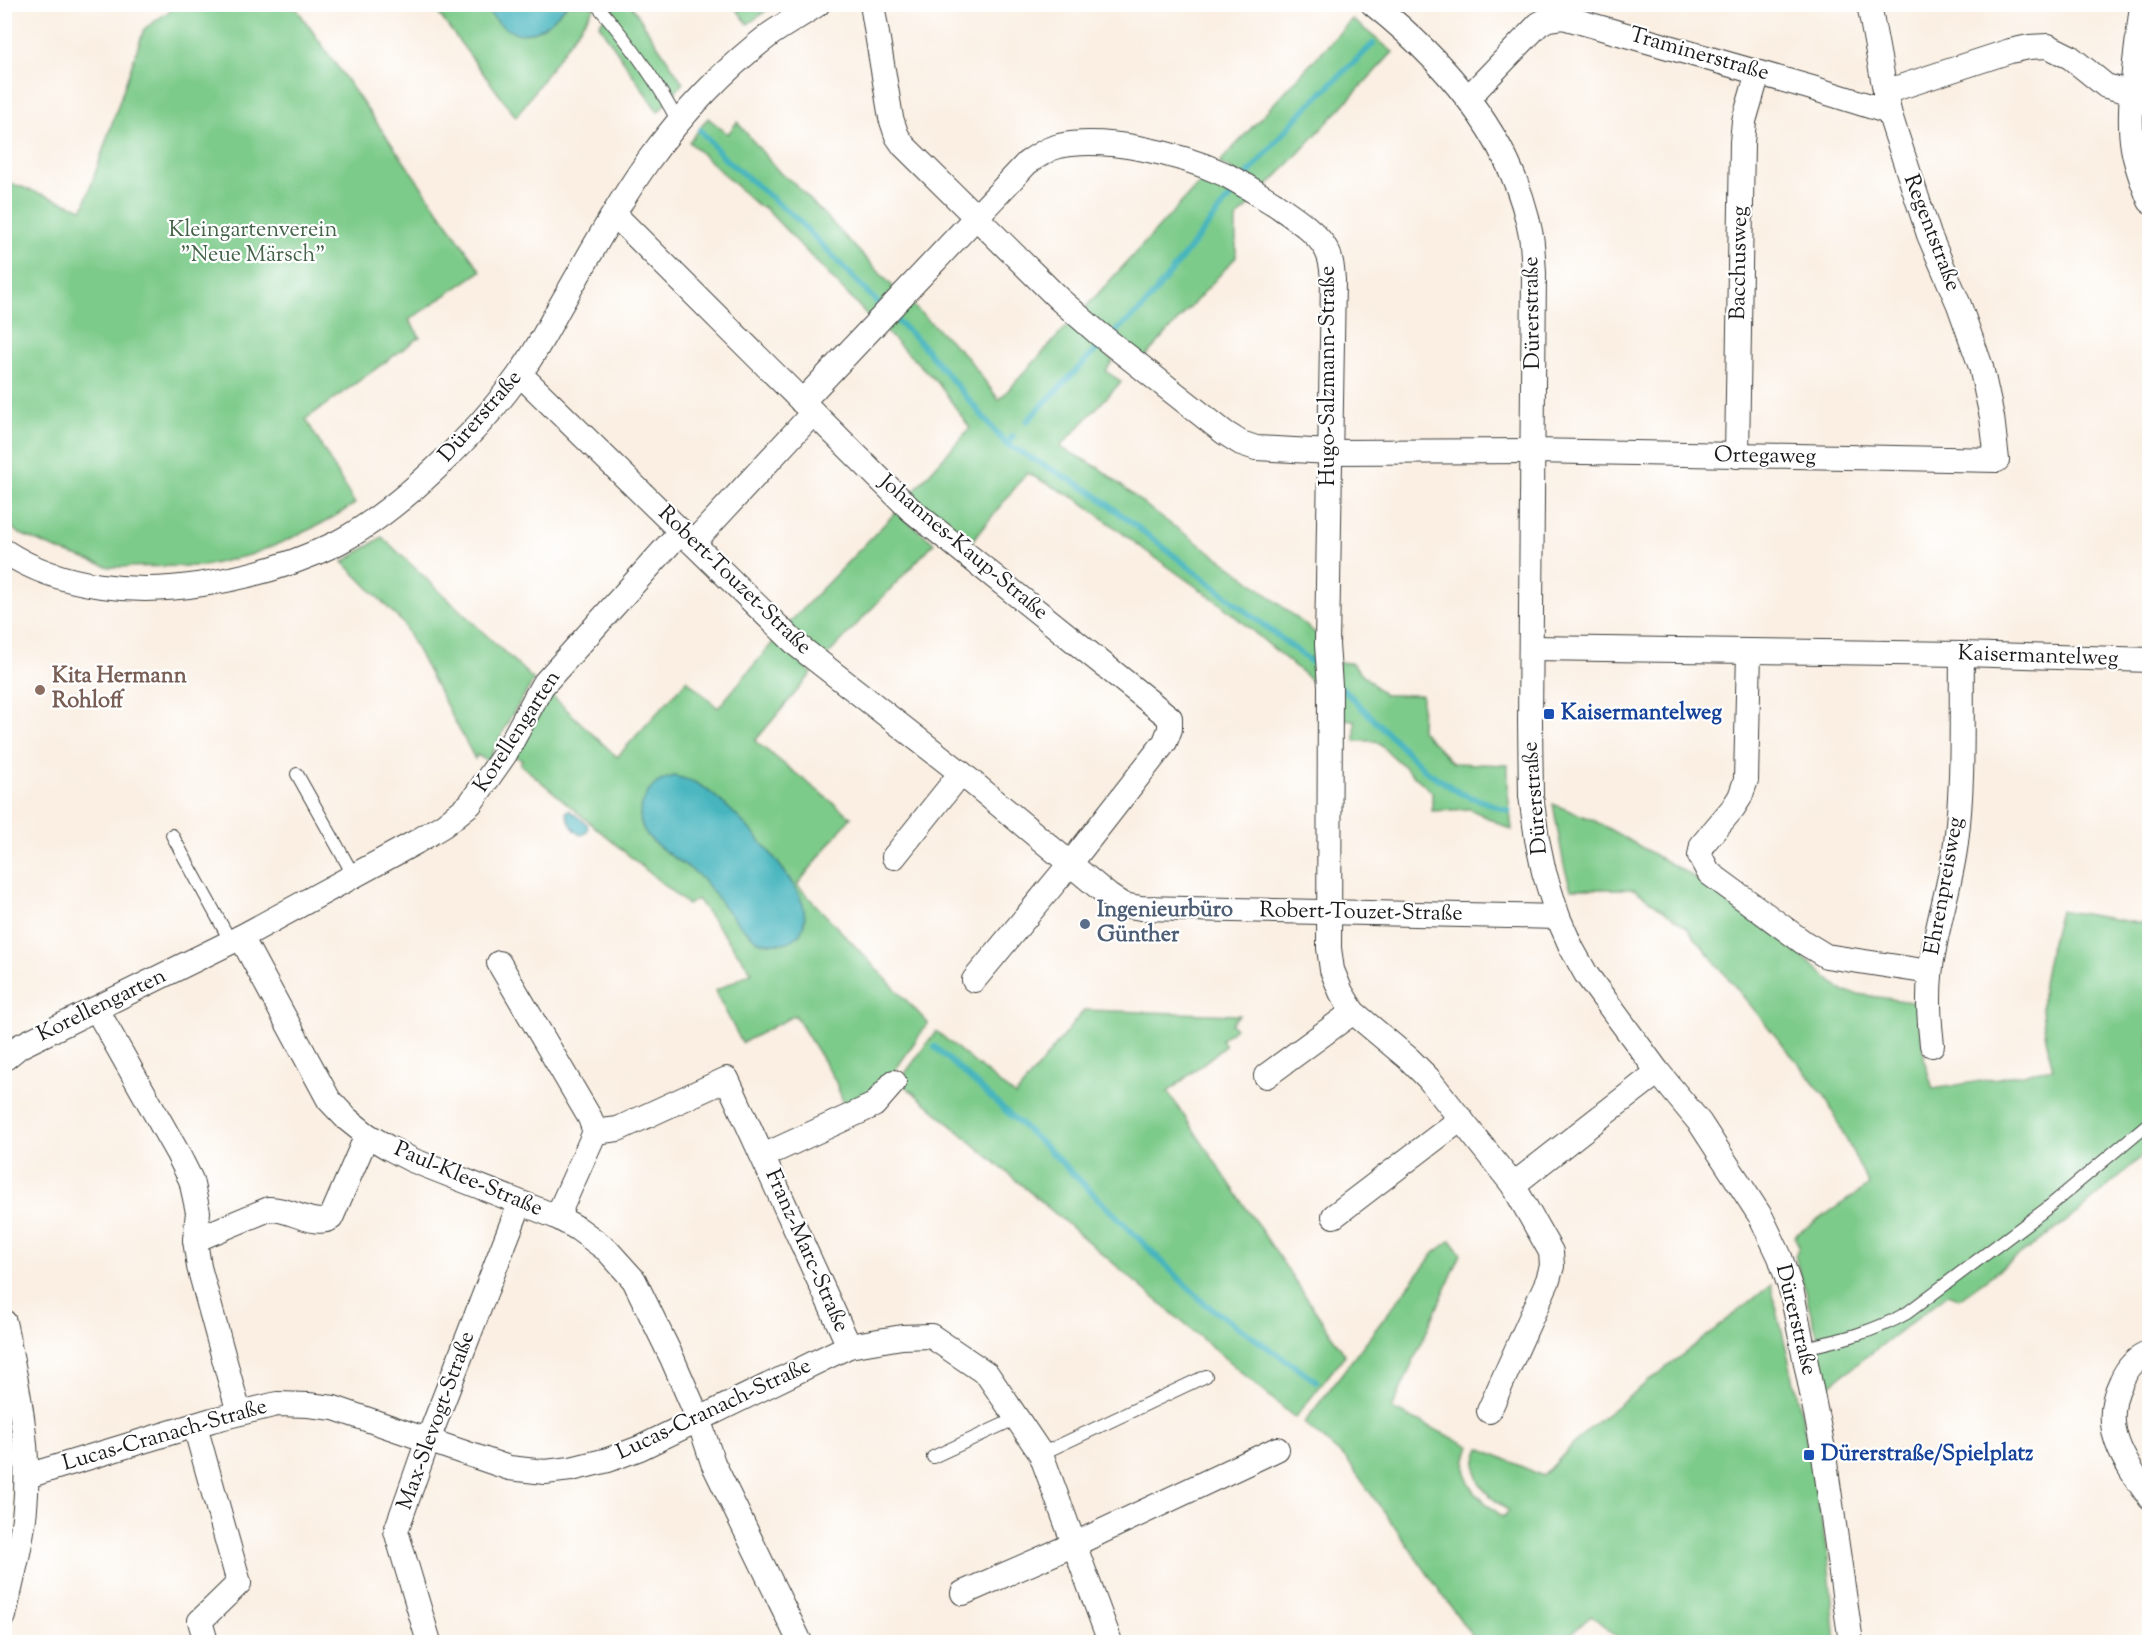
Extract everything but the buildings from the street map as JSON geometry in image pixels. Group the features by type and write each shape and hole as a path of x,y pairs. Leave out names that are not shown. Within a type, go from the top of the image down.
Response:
{"street":[{"name":"Dürerstraße","path":"4,551 44,572 91,584 126,588 174,589 233,579 296,561 339,542 423,480 488,414 520,374 614,214 649,160 720,78 772,34 818,4"},
{"name":"Ortegaweg","path":"872,4 891,118 897,136 904,146 1059,299 1098,333 1225,433 1241,443 1256,448 1331,452 1533,451 1997,460"},
{"name":"Dürerstraße","path":"1373,4 1423,47 1468,98 1492,131 1521,199 1531,237 1534,273 1531,796 1544,872 1558,916 1586,974 1658,1072 1700,1123 1761,1217 1783,1266 1804,1348 1823,1449 1851,1642"},
{"name":"Regentstraße","path":"1869,4 1887,102 1929,235 1959,305 1981,367 1992,417 1997,460"},
{"path":"2142,4 2133,93 2132,148 2150,201"},
{"name":"Traminerstraße","path":"1468,98 1539,24 1548,19 1563,17 1758,73 1887,102"},
{"path":"1887,102 2010,51 2048,46 2070,57 2106,86 2133,93"},
{"name":"Bacchusweg","path":"1737,456 1742,142 1744,121 1758,73"},
{"name":"Hugo-Salzmann-Straße","path":"807,408 898,302 975,218 1027,164 1040,153 1057,147 1080,144 1143,149 1195,163 1224,175 1287,212 1318,238 1332,261 1333,280 1327,645 1330,686 1329,948 1332,970 1353,1012"},
{"name":"Johannes-Kaup-Straße","path":"614,214 910,509 1170,718 1170,729 1166,742 1071,864"},
{"name":"Robert-Touzet-Straße","path":"520,374 797,645 961,773 1123,905 1141,909 1558,916"},
{"name":"Korellengarten","path":"6,1055 236,939 354,876 426,836 470,804 505,754 542,686 687,537 807,408"},
{"name":"Kaisermantelweg","path":"1531,648 1962,654 2150,660"},
{"path":"1749,652 1746,780 1733,808 1702,845 1700,856 1709,873 1803,942 1826,956 1930,972"},
{"name":"Ehrenpreisweg","path":"1932,1045 1928,1017 1930,972 1952,870 1959,813 1962,654"},
{"path":"894,857 961,773"},
{"path":"974,980 1071,864"},
{"name":"Paul-Klee-Straße","path":"236,939 329,1100 346,1119 367,1135 412,1160 557,1217 607,1250 634,1280 672,1358 698,1418 713,1463 792,1640"},
{"path":"499,963 590,1118 595,1132 557,1217"},
{"path":"97,1010 191,1180 198,1212 195,1240 199,1267 239,1413"},
{"path":"1266,1076 1353,1012 1409,1059 1461,1119 1513,1185 1551,1252 1552,1266 1489,1411"},
{"path":"1513,1185 1658,1072"},
{"name":"Franz-Marc-Straße","path":"595,1132 618,1129 727,1079 849,1346"},
{"name":"Franz-Marc-Straße","path":"763,1156 874,1105 894,1082"},
{"path":"1334,1216 1461,1119"},
{"path":"195,1240 269,1209 280,1208 319,1222 331,1218 367,1135"},
{"name":"Max-Slevogt-Straße","path":"429,1642 396,1531 428,1440 520,1203"},
{"path":"4,1322 18,1389 27,1476 26,1510 6,1601"},
{"name":"Lucas-Cranach-Straße","path":"27,1476 276,1404 308,1404 334,1408 509,1468 545,1472 572,1469 608,1460 640,1448 849,1346 902,1337 931,1336 987,1374 1041,1454 1110,1642"},
{"path":"2150,1353 2140,1356 2127,1369 2115,1392 2112,1426 2118,1446 2128,1466 2150,1498"},
{"path":"195,1426 239,1583 200,1621 206,1642"},
{"path":"963,1593 1075,1544 1277,1449"}],"lane":[{"path":"596,4 619,31 665,96 679,124"},
{"path":"297,774 354,876"},
{"path":"172,835 236,939"},
{"path":"1804,1348 1853,1337 1890,1323 1907,1313 2046,1209 2150,1122"},
{"path":"1041,1454 1206,1377"},
{"path":"933,1457 1017,1418"}],"green space":[{"name":"Kleingartenverein \"Neue Märsch\"","path":"178,5 294,5 481,271 409,320 420,337 306,419 355,504 325,522 250,555 204,566 109,567 61,551 18,533 5,522 5,181 83,209 144,29"},
{"path":"432,5 596,5 516,117"},
{"path":"613,5 631,5 683,83 658,112 599,25"},
{"path":"733,5 774,5 748,24"},
{"path":"1352,19 1393,52 1266,188 1219,163"},
{"path":"708,118 728,134 737,122 780,173 794,183 896,290 869,317 764,207 758,206 689,142"},
{"path":"1204,178 1252,203 1236,219 1236,257 1144,358 1083,310"},
{"path":"910,303 967,357 999,400 1069,324 1113,360 1106,371 1121,382 1060,447 1099,468 1158,515 1239,572 1318,635 1317,685 1219,603 1077,499 1027,473 969,545 909,496 970,428 938,383 885,331"},
{"path":"896,512 934,543 825,658 787,625"},
{"path":"382,537 534,680 510,718 488,761 477,755 475,759 402,622 343,562"},
{"path":"774,641 812,673 755,741 851,817 797,885 928,1023 889,1079 866,1102 846,1110 835,1080 795,1015 742,1043 715,991 752,972 697,899 688,905 520,764 522,760 514,756 549,693 617,757 687,680 718,708"},
{"path":"1337,662 1351,663 1384,695 1422,695 1421,730 1453,763 1508,765 1512,830 1470,809 1432,811 1432,792 1376,741 1355,741 1355,720 1338,719"},
{"path":"1553,804 1595,821 1729,897 1844,992 1918,1003 1925,1063 1933,1089 2053,1069 2045,1031 2042,996 2060,910 2149,925 2149,1150 2078,1213 1959,1299 1948,1294 1826,1388 1819,1342 1795,1256 1799,1246 1794,1236 1869,1185 1824,1095 1687,928 1634,889 1571,889 1564,866"},
{"path":"1084,1010 1239,1015 1231,1024 1235,1028 1221,1040 1225,1046 1168,1092 1345,1355 1295,1418 903,1084 898,1083 936,1031 1015,1096"},
{"path":"1451,1240 1461,1254 1392,1409 1470,1446 1465,1469 1467,1479 1485,1503 1503,1517 1509,1511 1486,1492 1477,1477 1475,1468 1480,1448 1543,1476 1588,1429 1771,1285 1802,1416 1828,1558 1836,1642 1623,1642 1591,1615 1563,1642 1476,1642 1347,1460 1304,1423 1434,1253"}],"water":[{"path":"483,5 567,5 539,29 521,34 512,32 497,22"},
{"path":"674,776 692,781 721,801 772,855 797,891 803,905 803,927 796,938 783,943 764,943 756,940 737,922 699,876 656,845 648,835 642,825 640,813 644,800 656,784"},
{"path":"569,810 587,824 588,830 584,834 580,835 571,825 566,812"}],"waterway":[{"path":"1248,174 1302,112 1373,44"},
{"path":"700,130 725,159 797,219 877,302"},
{"path":"1115,332 1142,309 1233,193"},
{"path":"898,322 919,341 1006,444 1092,492 1318,667"},
{"path":"1027,421 1098,348"},
{"path":"1006,444 1013,436"},
{"path":"1342,688 1425,770 1460,793 1509,811"},
{"path":"935,1047 1048,1149 1205,1304 1316,1381"}],"place":[{"name":"Kita Hermann Rohloff","path":"40,690"},
{"name":"Kaisermantelweg","path":"1549,714"},
{"name":"Ingenieurbüro Günther","path":"1085,924"},
{"name":"Dürerstraße/Spielplatz","path":"1809,1455"}]}
